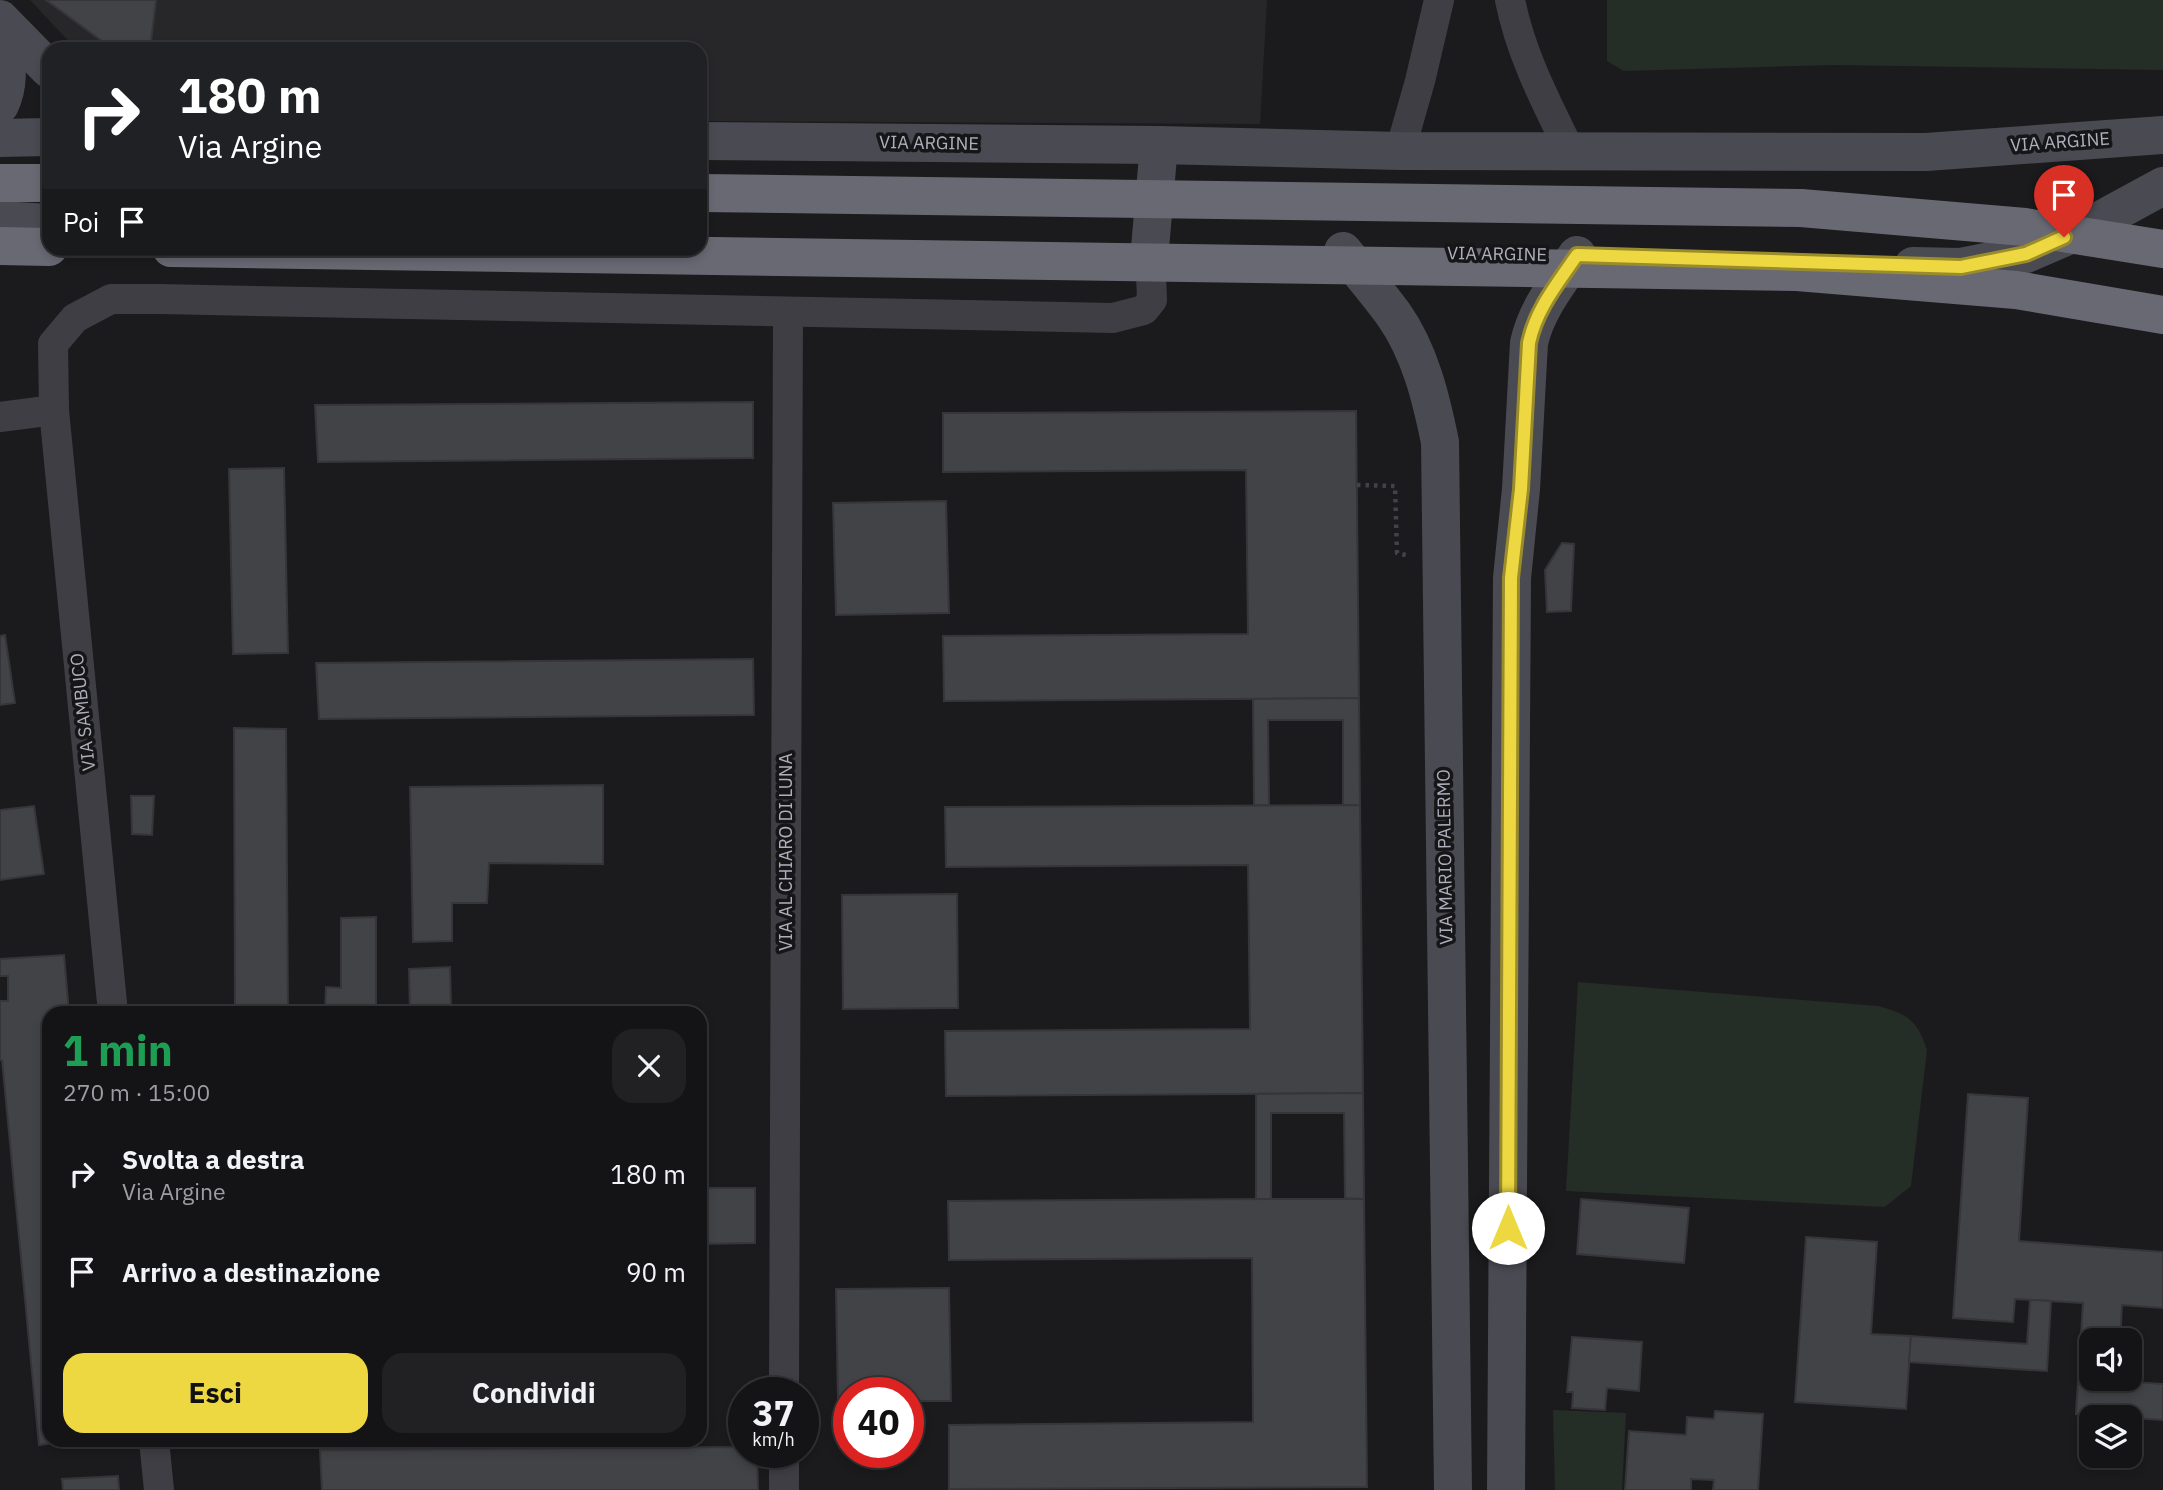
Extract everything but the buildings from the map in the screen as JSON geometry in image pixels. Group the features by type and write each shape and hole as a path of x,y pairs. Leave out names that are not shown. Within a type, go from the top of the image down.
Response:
{"highway":[{"path":"0,183 42,183"},
{"path":"707,192 1801,208 2025,227 2163,249"},
{"path":"0,246 42,247"},
{"path":"707,256 1797,272 2016,290 2163,315"}],"street":[{"path":"1400,151 1424,68 1439,0"},
{"path":"1510,0 1530,68 1570,152"},
{"path":"0,19 42,62"},
{"path":"0,48 4,54 7,79 0,105"},
{"name":"VIA ARGINE","path":"707,141 1158,145 1400,151 1926,152 2163,135"},
{"path":"0,138 42,137"},
{"path":"788,312 1113,318 1144,310 1152,300 1150,248 1158,145"},
{"name":"VIA ARGINE","path":"707,238 1577,255 1961,267 2026,254 2084,229 2163,186"},
{"path":"0,220 42,223"},
{"name":"VIA MARIO PALERMO","path":"1343,251 1395,316 1411,345 1424,377 1440,442 1453,1490"},
{"path":"1506,1490 1511,578 1521,489 1529,343 1539,312 1577,255"},
{"name":"VIA SAMBUCO","path":"112,1006 54,410 53,344 75,318 111,299 788,312"},
{"name":"VIA AL CHIARO DI LUNA","path":"784,1377 788,312"},
{"path":"0,417 54,410"},
{"path":"155,1447 159,1490"},
{"path":"784,1468 784,1490"}],"path":[{"path":"1357,485 1395,486 1396,553"}],"shaded area":[{"path":"30,0 1267,0 1260,124 707,121 707,42 69,42"},
{"path":"1607,0 2163,0 2163,70 1834,65 1624,71 1607,61"},
{"path":"1578,982 1878,1006 1904,1016 1915,1025 1927,1050 1911,1186 1885,1207 1566,1191"},
{"path":"1553,1410 1626,1413 1622,1490 1555,1490"}],"route":[{"path":"1508,1228 1511,578 1521,489 1529,343 1539,312 1577,255 1961,267 2026,254 2064,237"}]}
